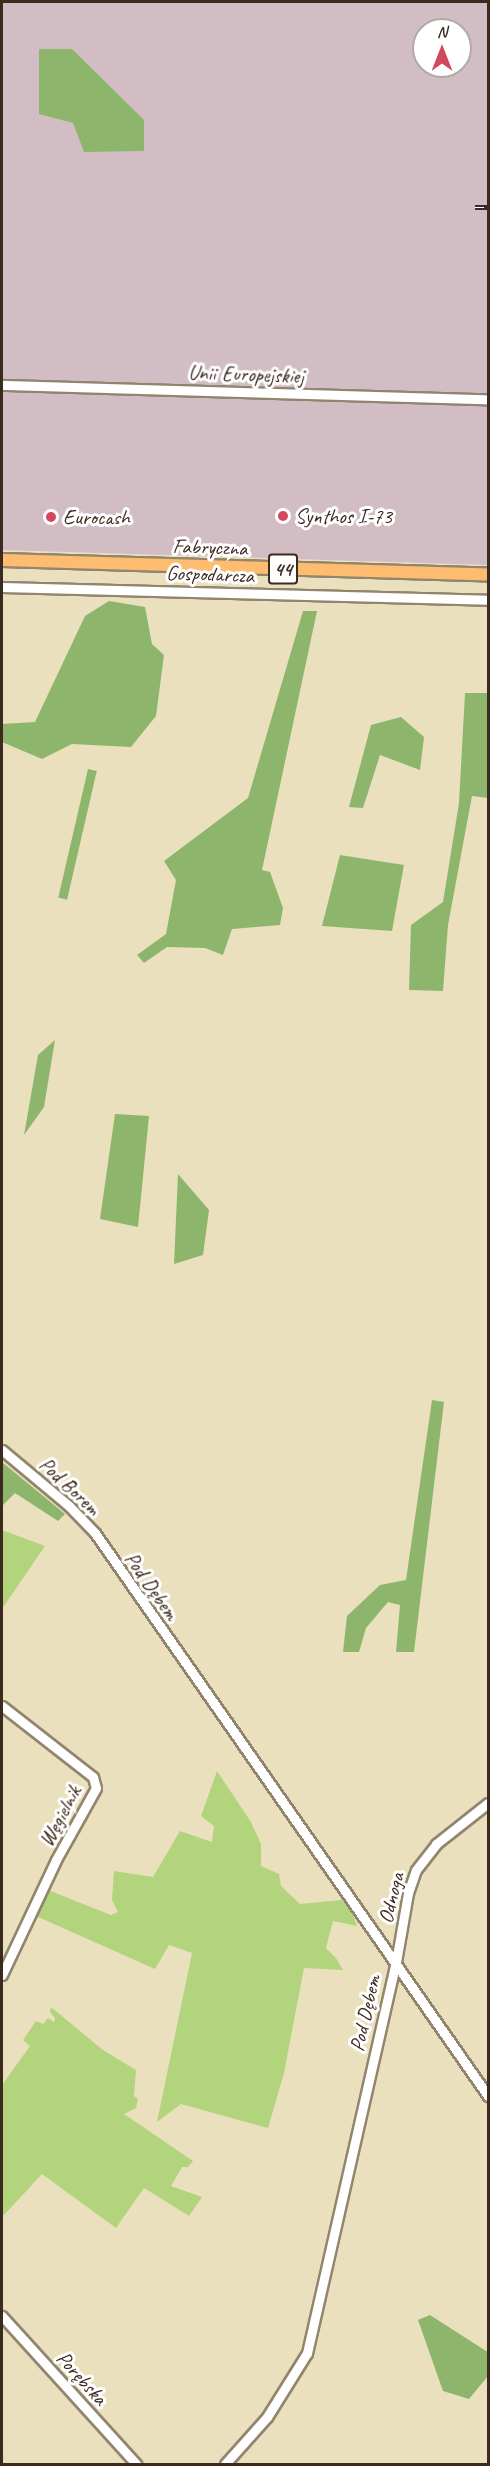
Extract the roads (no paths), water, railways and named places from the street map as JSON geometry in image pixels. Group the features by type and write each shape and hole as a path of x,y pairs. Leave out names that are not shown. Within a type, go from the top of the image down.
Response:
{"main road":[{"name":"Fabryczna","path":"2,560 489,574"}],"street":[{"name":"Unii Europejskiej","path":"2,385 489,399"},
{"name":"Gospodarcza","path":"2,586 489,600"},
{"name":"Pod Borem","path":"2,1450 69,1506 95,1533 108,1555"},
{"name":"Pod Dębem","path":"108,1555 396,1962 308,2353 267,2418 225,2464"},
{"name":"Węgielnik","path":"2,1706 93,1777 96,1788 56,1860 2,1975"},
{"name":"Odnoga","path":"396,1962 408,1893 416,1870 436,1844 489,1803"},
{"path":"396,1962 489,2096"},
{"name":"Porębska","path":"2,2316 136,2464"}],"railway":[{"path":"475,207 488,207"}],"place":[{"name":"Synthos I-73","path":"283,516"},
{"name":"Eurocash","path":"51,517"}]}
